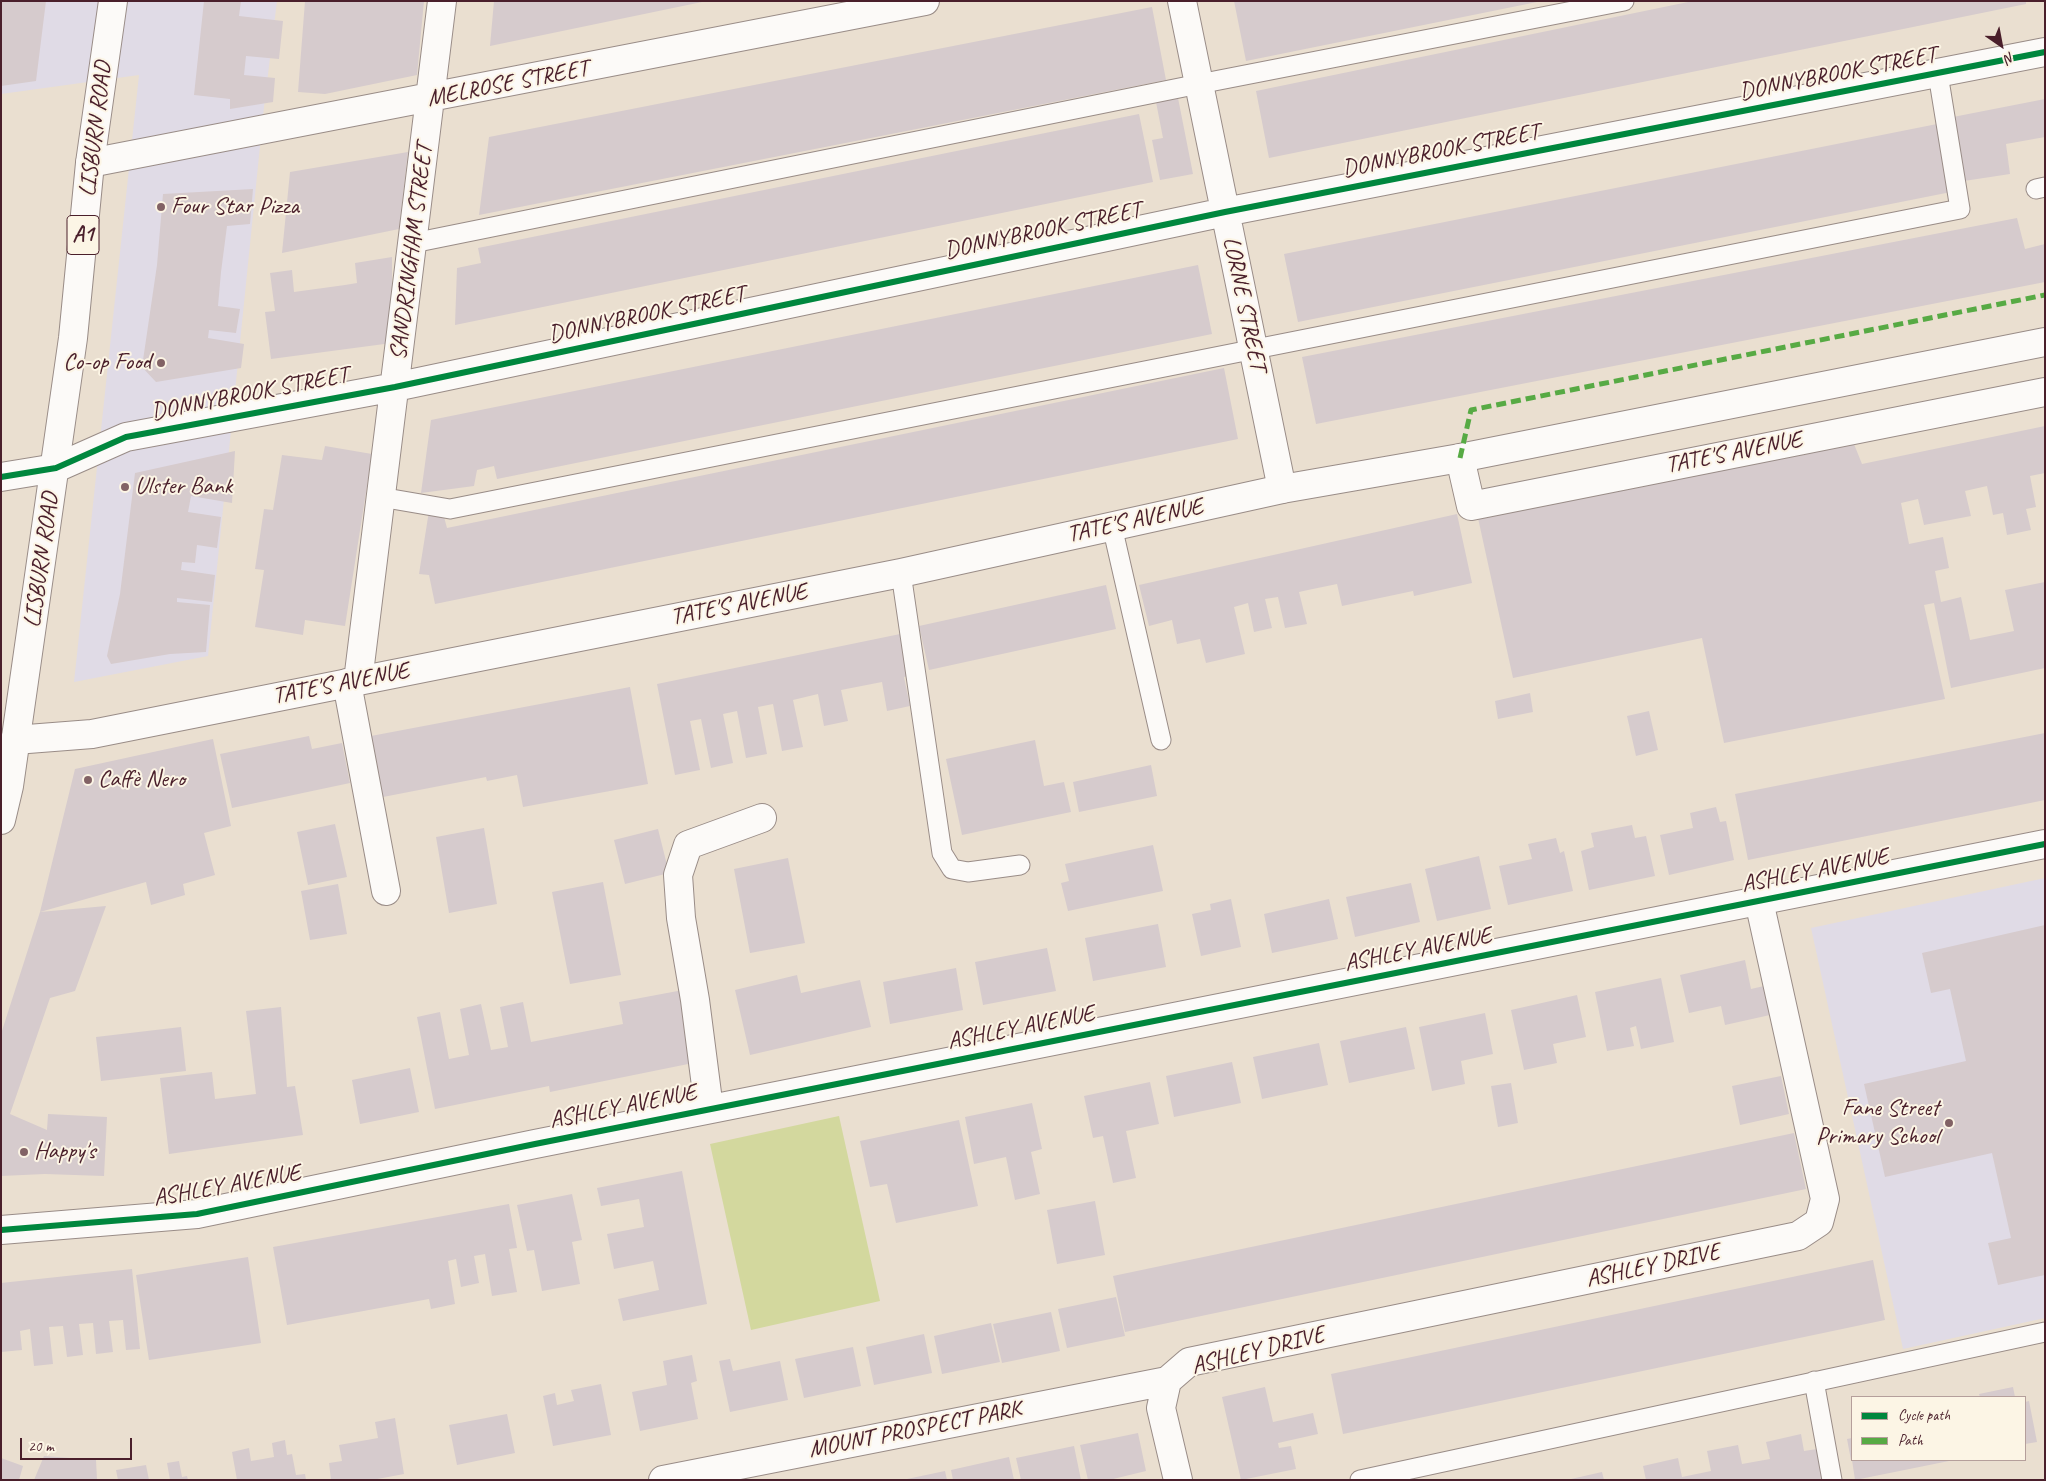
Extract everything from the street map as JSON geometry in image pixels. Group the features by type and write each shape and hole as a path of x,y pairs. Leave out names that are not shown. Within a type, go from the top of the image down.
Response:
{"street":[{"name":"LISBURN ROAD","path":"1,820 56,468 73,338 90,163 112,1"},
{"name":"SANDRINGHAM STREET","path":"386,891 352,682 380,498 432,99 442,1"},
{"name":"MELROSE STREET","path":"90,163 432,99 925,1"},
{"name":"LORNE STREET","path":"1182,1 1282,489"},
{"name":"DONNYBROOK STREET","path":"1,477 56,468 126,437 394,387 1225,212 2045,52"},
{"name":"TATE'S AVENUE","path":"15,740 92,734 901,573 1282,489 1460,458 2045,342"},
{"name":"TATE'S AVENUE","path":"1460,458 1471,506 2045,392"},
{"path":"709,1109 695,1000 681,918 678,875 688,845 762,818"},
{"name":"ASHLEY AVENUE","path":"1,1230 197,1214 709,1109 2045,844"},
{"name":"ASHLEY DRIVE","path":"1167,1381 1189,1362 1798,1236 1819,1222 1825,1199 1759,901"},
{"path":"1167,1381 1161,1408 1178,1480"},
{"name":"MOUNT PROSPECT PARK","path":"663,1480 1167,1381"}],"lane":[{"path":"413,243 1199,84 1624,1"},
{"path":"380,498 450,509 1960,209 1938,74"},
{"path":"1112,526 1161,740"},
{"path":"901,573 942,853 952,869 968,872 1020,865"},
{"path":"1360,1480 2045,1332"},
{"path":"1814,1381 1832,1480"}],"shaded area":[{"path":"1,1 277,1 264,107 208,656 74,682 139,75 1,94"},
{"name":"Fane Street Primary School","path":"2045,878 2045,1318 1903,1349 1811,928"}],"green space":[{"path":"839,1116 880,1301 751,1330 710,1144"}],"building":[{"path":"1,1 46,1 36,81 1,86"},
{"path":"204,1 241,1 239,16 283,21 279,59 246,56 244,75 275,78 273,102 230,109 230,99 194,95"},
{"path":"305,1 424,1 417,75 325,94 298,92"},
{"path":"494,1 702,1 702,2 490,46"},
{"path":"1234,1 1536,1 1537,2 1246,61"},
{"path":"1693,1 2026,1 2026,4 1269,158 1256,91"},
{"path":"1152,7 1166,80 479,215 489,137"},
{"path":"1178,98 1193,174 1160,180 1152,140 1163,138 1156,102"},
{"path":"2045,99 2045,137 2006,144 2010,174 1964,181 1953,117"},
{"path":"1139,114 1153,182 455,325 457,268 481,263 478,248"},
{"path":"1937,124 1951,192 1298,322 1284,254"},
{"path":"408,152 399,229 282,253 290,172"},
{"path":"253,189 250,224 227,226 221,272 218,306 240,309 236,333 209,330 208,338 244,344 241,368 156,382 142,367 157,265 163,194"},
{"path":"2017,218 2025,249 2045,244 2045,282 1316,424 1302,357"},
{"path":"392,257 392,343 271,359 265,312 275,311 270,273 292,270 294,292 357,283 355,263"},
{"path":"1198,265 1212,334 497,479 494,466 477,470 474,486 421,493 431,420"},
{"path":"1224,368 1238,439 435,604 429,575 419,574 429,511 444,517 447,528"},
{"path":"2045,426 2045,473 2030,476 2036,507 2026,509 2031,530 2007,535 2003,513 1993,515 1987,486 1965,491 1971,516 1924,525 1918,499 1901,503 1909,544 1943,537 1949,568 1935,571 1941,602 1961,597 1970,640 2014,631 2005,590 2045,582 2045,668 1951,688 1934,603 1924,605 1945,699 1724,743 1702,638 1513,678 1478,518 1852,439 1862,464"},
{"path":"325,446 372,454 345,626 305,620 303,635 255,627 264,570 255,569 264,509 273,510 282,455 322,460"},
{"path":"235,451 232,503 191,496 188,512 221,517 217,548 197,545 195,563 182,562 181,570 215,575 212,602 177,598 177,602 210,605 206,652 170,654 111,664 107,656 120,594 135,473"},
{"path":"1457,514 1472,583 1414,596 1413,591 1342,606 1337,584 1299,592 1307,624 1285,628 1278,597 1265,599 1272,628 1254,632 1248,603 1234,607 1245,654 1206,663 1200,639 1177,644 1172,620 1149,626 1139,585"},
{"path":"1106,585 1116,629 929,670 919,626"},
{"path":"905,633 914,675 904,677 910,706 887,711 882,682 841,690 848,721 824,726 818,694 793,700 803,747 782,751 773,704 758,707 767,754 746,758 737,711 723,714 733,763 711,768 701,719 690,721 700,770 675,775 657,684"},
{"path":"630,687 648,784 523,807 517,775 487,781 486,777 383,797 371,736"},
{"path":"1530,693 1533,712 1498,719 1495,701"},
{"path":"1649,711 1658,750 1636,756 1627,716"},
{"path":"2045,733 2045,800 1748,860 1735,794"},
{"path":"309,736 312,749 342,743 350,783 232,808 220,754"},
{"path":"213,739 231,826 204,833 215,875 183,884 185,895 151,905 146,882 40,912 75,769"},
{"path":"1035,740 1044,786 1064,782 1071,812 962,835 946,759"},
{"path":"1151,765 1157,796 1079,812 1073,782"},
{"path":"1716,807 1720,822 1726,821 1734,860 1669,875 1660,835 1693,828 1690,813"},
{"path":"335,824 347,877 308,885 297,832"},
{"path":"1632,825 1635,838 1646,836 1655,876 1589,890 1581,851 1594,847 1591,833"},
{"path":"484,828 497,904 449,913 436,837"},
{"path":"658,829 669,873 625,884 614,840"},
{"path":"1556,838 1560,853 1564,851 1573,891 1508,905 1499,866 1532,859 1528,844"},
{"path":"1153,845 1163,891 1068,911 1061,883 1069,881 1065,864"},
{"path":"1479,856 1491,909 1437,921 1425,869"},
{"path":"788,858 805,943 750,953 734,869"},
{"path":"603,882 621,975 570,984 552,892"},
{"path":"1411,883 1420,922 1355,937 1346,897"},
{"path":"338,884 347,934 310,940 301,891"},
{"path":"1231,899 1241,947 1201,956 1192,914 1211,910 1210,904"},
{"path":"1329,899 1338,939 1272,953 1264,914"},
{"path":"106,906 75,991 50,998 10,1114 47,1130 48,1114 107,1117 104,1176 45,1174 1,1176 1,1034 40,912"},
{"path":"1158,924 1166,967 1093,981 1085,938"},
{"path":"2045,925 2045,1275 1998,1285 1988,1243 2011,1238 1992,1153 1885,1177 1864,1084 1966,1061 1950,989 1931,993 1922,953"},
{"path":"1047,948 1056,991 983,1005 975,962"},
{"path":"1745,960 1751,989 1764,986 1770,1015 1725,1025 1721,1006 1689,1013 1680,975"},
{"path":"956,968 963,1010 890,1024 883,982"},
{"path":"797,975 801,993 860,980 871,1027 750,1055 735,990"},
{"path":"1661,978 1674,1042 1641,1049 1636,1026 1630,1028 1634,1046 1607,1051 1595,992"},
{"path":"683,990 698,1062 550,1092 549,1086 435,1109 417,1017 440,1012 449,1059 469,1055 460,1009 481,1004 491,1050 508,1047 500,1007 523,1002 531,1042 623,1024 619,1002"},
{"path":"1577,995 1586,1037 1553,1044 1557,1063 1524,1070 1511,1010"},
{"path":"281,1007 287,1087 295,1086 303,1135 169,1154 160,1078 212,1072 215,1099 256,1094 246,1011"},
{"path":"1485,1013 1493,1054 1461,1061 1465,1084 1432,1091 1419,1027"},
{"path":"181,1027 186,1071 101,1081 96,1037"},
{"path":"1406,1027 1415,1069 1349,1083 1340,1041"},
{"path":"1319,1043 1328,1085 1262,1099 1253,1057"},
{"path":"1232,1062 1241,1103 1174,1117 1166,1076"},
{"path":"410,1068 419,1112 360,1124 352,1080"},
{"path":"1781,1076 1789,1114 1740,1125 1732,1086"},
{"path":"1150,1082 1159,1124 1126,1131 1136,1178 1113,1183 1103,1136 1093,1138 1084,1096"},
{"path":"1511,1083 1518,1123 1498,1127 1491,1086"},
{"path":"1032,1103 1042,1149 1031,1152 1040,1194 1015,1200 1006,1157 974,1164 965,1117"},
{"path":"959,1120 978,1206 896,1223 887,1184 870,1187 860,1141"},
{"path":"1794,1133 1806,1189 1125,1332 1113,1276"},
{"path":"682,1171 707,1304 623,1321 618,1299 659,1290 653,1261 614,1269 607,1234 644,1227 639,1199 601,1206 597,1188"},
{"path":"572,1194 582,1240 572,1242 580,1284 542,1291 534,1250 527,1251 517,1205"},
{"path":"1095,1201 1105,1255 1057,1264 1047,1210"},
{"path":"509,1204 517,1248 509,1249 517,1292 492,1296 485,1254 474,1256 479,1283 461,1287 456,1259 448,1261 455,1304 431,1309 429,1299 287,1325 273,1247"},
{"path":"248,1257 261,1343 149,1360 136,1275"},
{"path":"1873,1260 1885,1320 1343,1434 1331,1374"},
{"path":"132,1269 140,1349 126,1350 123,1320 109,1321 113,1352 96,1354 93,1323 79,1324 83,1355 67,1357 63,1326 49,1327 53,1364 34,1366 30,1329 20,1331 22,1350 1,1352 1,1283"},
{"path":"1116,1297 1125,1336 1067,1348 1058,1309"},
{"path":"1051,1312 1060,1351 1002,1363 993,1324"},
{"path":"991,1323 1000,1362 942,1374 934,1336"},
{"path":"924,1334 932,1373 874,1385 866,1347"},
{"path":"853,1347 861,1386 804,1398 795,1359"},
{"path":"692,1355 697,1381 691,1383 698,1419 640,1431 632,1392 667,1385 663,1361"},
{"path":"730,1359 733,1371 780,1361 788,1400 730,1412 719,1361"},
{"path":"601,1384 611,1435 553,1446 543,1396 555,1393 557,1405 574,1401 571,1390"},
{"path":"1265,1387 1273,1422 1313,1413 1318,1434 1278,1443 1279,1448 1291,1446 1296,1469 1241,1480 1222,1397"},
{"path":"2013,1387 2015,1396 1980,1396 1979,1394"},
{"path":"2029,1401 2037,1442 2026,1444 2026,1402"},
{"path":"507,1414 515,1453 457,1465 449,1425"},
{"path":"395,1418 404,1474 372,1480 331,1480 329,1463 342,1461 339,1445 378,1438 375,1422"},
{"path":"1138,1433 1146,1471 1109,1480 1088,1480 1080,1445"},
{"path":"1801,1434 1804,1451 1817,1449 1823,1480 1646,1480 1643,1466 1678,1458 1682,1477 1711,1471 1707,1451 1738,1445 1742,1464 1770,1459 1766,1442"},
{"path":"1851,1438 1851,1460 1847,1439"},
{"path":"285,1440 287,1455 292,1454 296,1475 305,1474 306,1480 237,1480 232,1452 249,1448 251,1461 274,1457 272,1443"},
{"path":"1074,1446 1081,1480 1021,1480 1016,1458"},
{"path":"44,1456 96,1460 97,1480 34,1480"},
{"path":"1009,1457 1014,1480 953,1480 951,1470"},
{"path":"1,1458 23,1466 19,1480 1,1480"},
{"path":"179,1461 182,1477 187,1476 188,1480 170,1480 167,1463"},
{"path":"1852,1461 1949,1461 1855,1480"},
{"path":"146,1465 149,1480 118,1480 116,1470"},
{"path":"945,1471 947,1480 907,1480 907,1479"},
{"path":"1602,1472 1604,1480 1571,1480 1571,1479"}],"marked path":[{"path":"1460,458 1471,410 2045,295"}],"cycle path":[{"path":"1,477 56,468 126,437 395,387 1225,212 2045,52"},
{"path":"1,1230 197,1214 535,1144 2045,844"}],"place":[{"name":"Four Star Pizza","path":"161,207"},
{"name":"Co-op Food","path":"161,363"},
{"name":"Ulster Bank","path":"125,487"},
{"name":"Caffè Nero","path":"88,780"},
{"name":"Fane Street Primary School","path":"1949,1123"},
{"name":"Happy's","path":"24,1152"}]}
